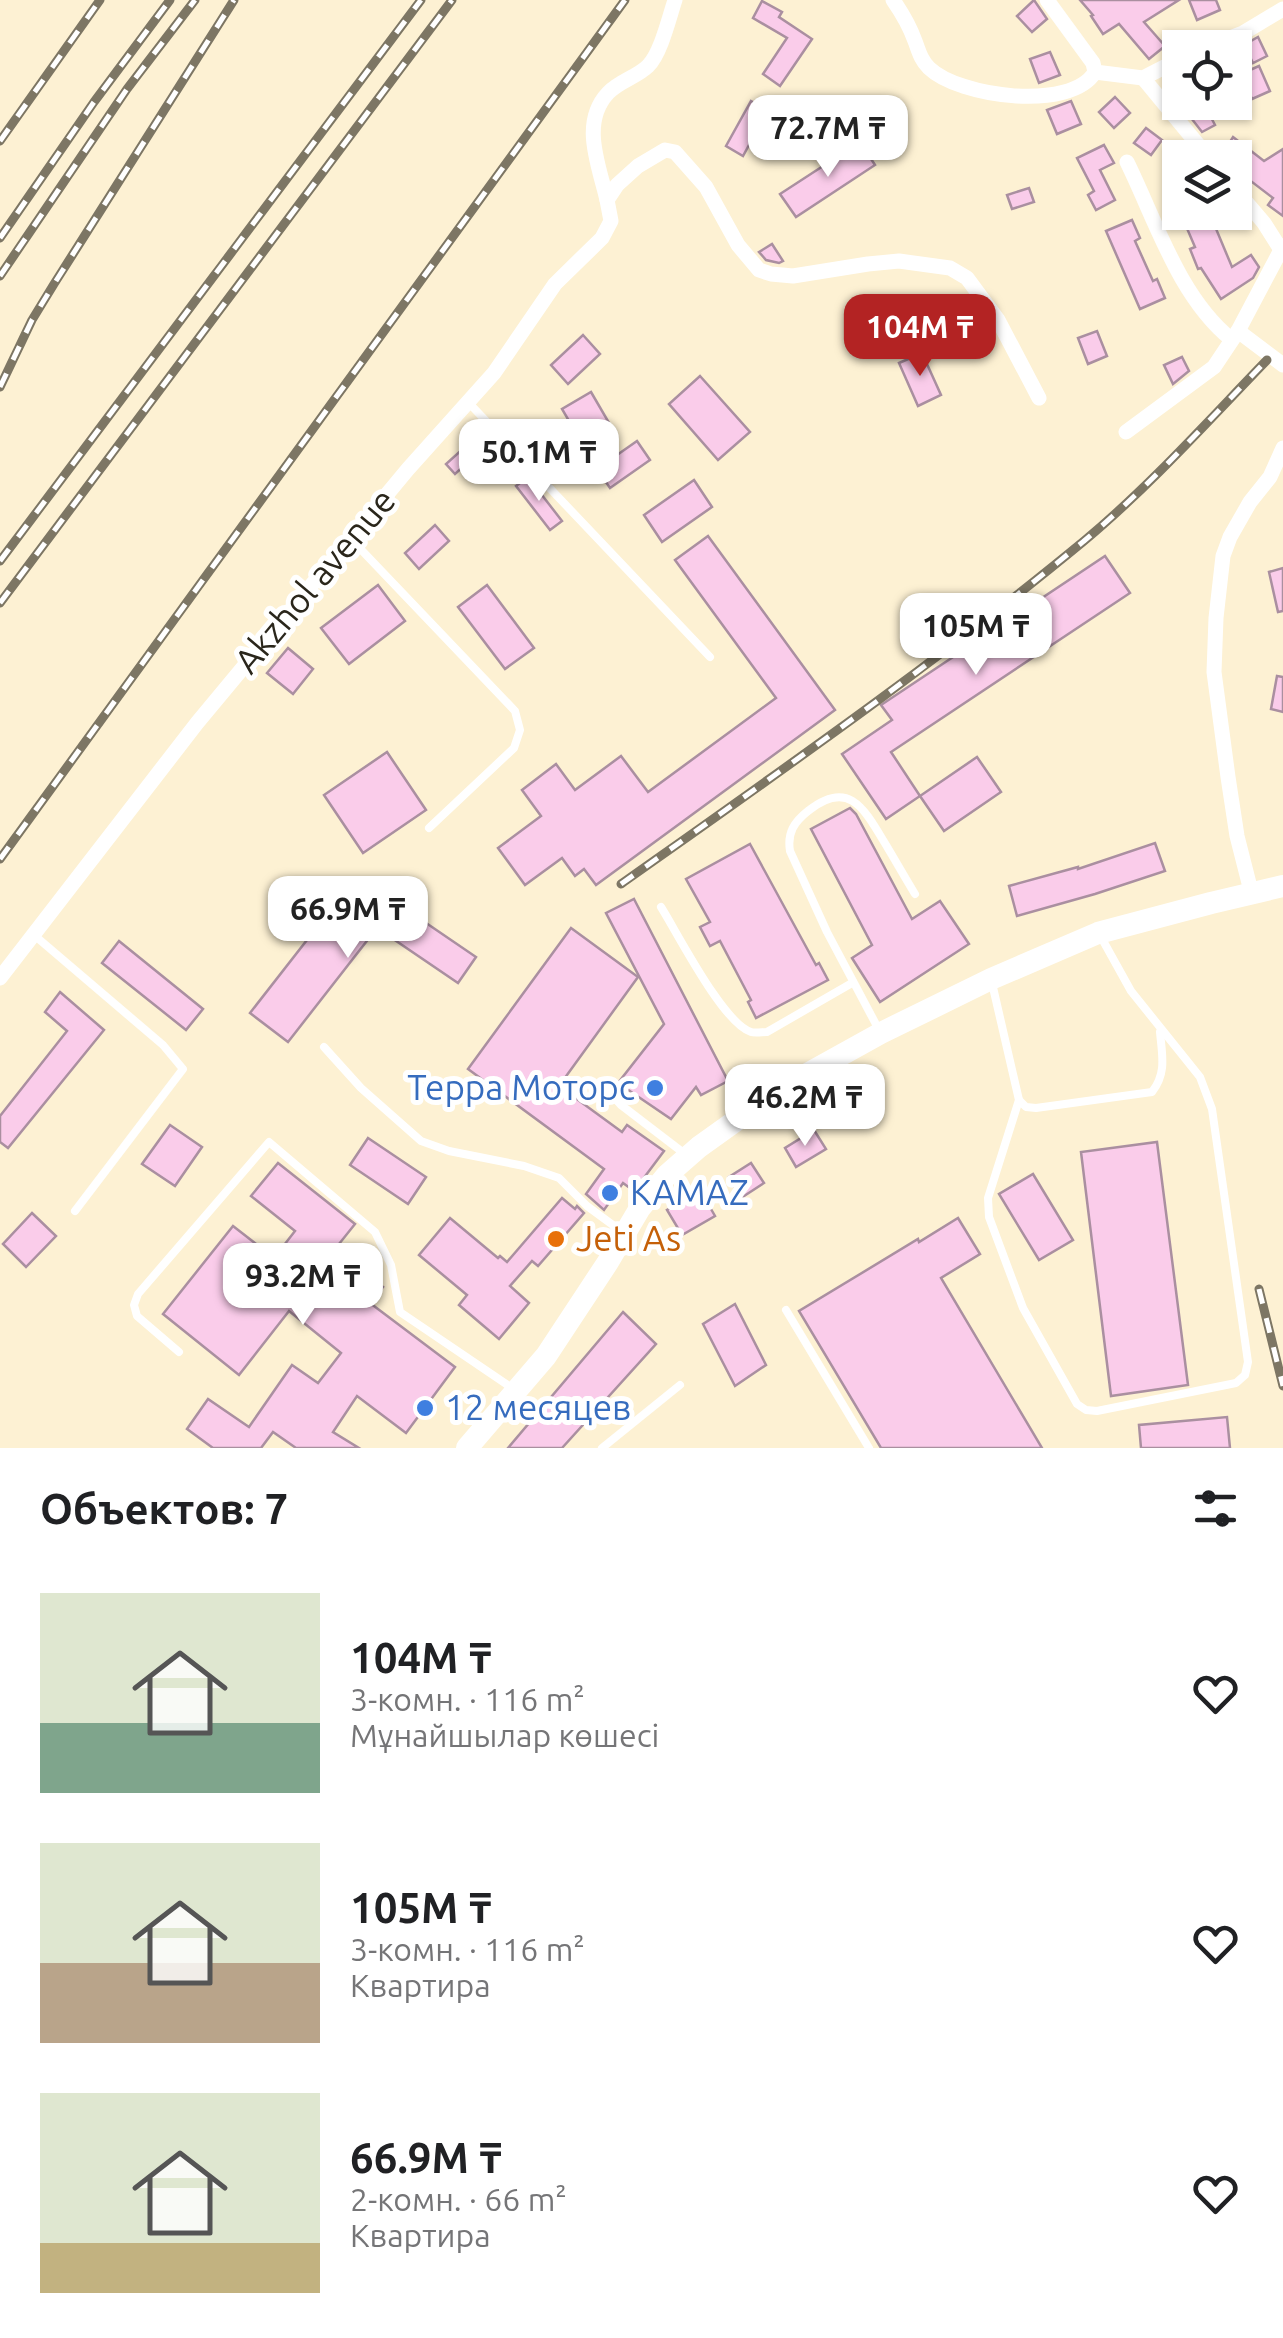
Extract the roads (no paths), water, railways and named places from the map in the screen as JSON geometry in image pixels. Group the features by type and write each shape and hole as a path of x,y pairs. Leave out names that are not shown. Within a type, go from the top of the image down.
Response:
{"main road":[{"path":"467,1448 546,1356 624,1234 668,1175 780,1089 991,978 1098,933 1211,903 1273,892"}],"street":[{"path":"607,200 592,137 596,114 607,94 647,67 675,0"},
{"path":"894,0 920,58 932,72 948,80 1012,97 1069,90 1086,82 1095,72"},
{"path":"1047,0 1093,63 1095,72"},
{"path":"1248,30 1283,9"},
{"path":"1095,72 1143,78 1162,68"},
{"path":"1143,78 1194,140"},
{"name":"Akzhol avenue","path":"0,978 197,723 502,362 555,284 602,238 611,221 607,200 617,185 665,150 675,152 706,187 738,244 759,270 771,274 814,274 844,267 928,263 950,268 967,278 998,320 1039,398"},
{"path":"1127,162 1184,282 1216,326 1283,365"},
{"path":"1126,432 1214,367 1235,335 1282,248 1252,209"},
{"path":"1273,892 1236,836 1214,672 1223,556 1230,537 1270,477 1283,448"}],"lane":[{"path":"468,402 710,657"},
{"path":"350,538 516,710 520,730 514,748 429,828"},
{"path":"881,1034 852,984 790,850 791,829 823,799 851,799 866,810 914,894"},
{"path":"661,906 724,1010 752,1032 767,1032 852,984"},
{"path":"991,978 1019,1100 988,1198 990,1216 1023,1308 1078,1404 1097,1412 1236,1383 1245,1375 1248,1362 1212,1109 1200,1078 1131,991 1098,933"},
{"path":"34,935 163,1045 182,1069 75,1212"},
{"path":"1019,1100 1026,1107 1036,1108 1152,1092 1163,1071 1160,1028"},
{"path":"324,1047 360,1088 421,1141 559,1178 624,1234"},
{"path":"605,1087 621,1105 688,1156"},
{"path":"179,1352 137,1316 134,1305 138,1294 269,1142 375,1232 391,1264 400,1312 516,1390"},
{"path":"786,1310 869,1448"},
{"path":"602,1448 680,1386"}],"railway":[{"path":"0,141 100,0"},
{"path":"0,238 170,0"},
{"path":"0,276 127,89 195,0"},
{"path":"0,387 32,320 234,0"},
{"path":"0,561 421,0"},
{"path":"0,603 452,0"},
{"path":"0,859 625,0"},
{"path":"621,884 914,674 1084,541 1155,476 1267,360"},
{"path":"1259,1289 1283,1386"}],"place":[{"name":"Терра Моторс","path":"655,1088"},
{"name":"KAMAZ","path":"610,1193"},
{"name":"Jeti As","path":"556,1239"},
{"name":"12 месяцев","path":"425,1408"}]}
